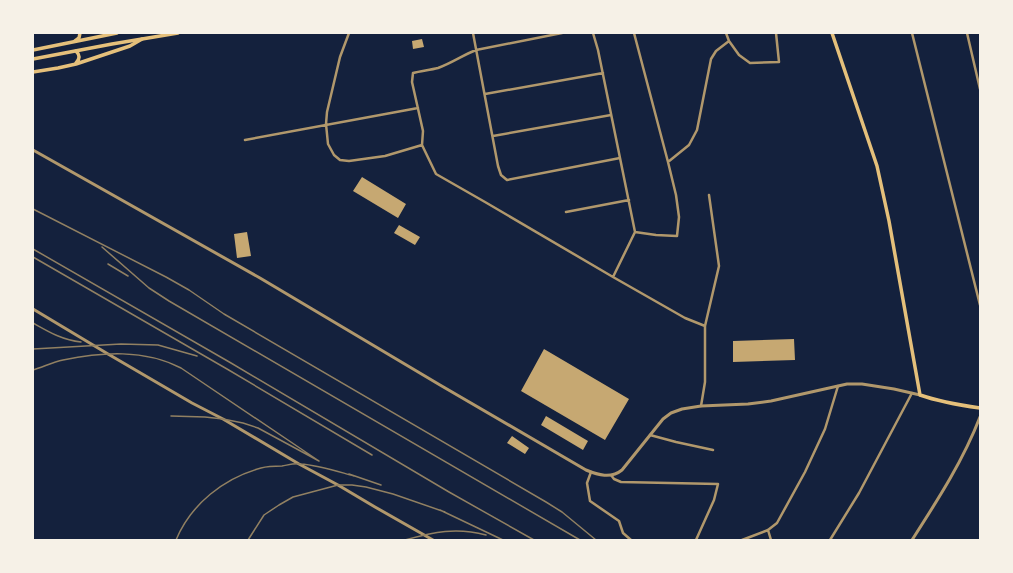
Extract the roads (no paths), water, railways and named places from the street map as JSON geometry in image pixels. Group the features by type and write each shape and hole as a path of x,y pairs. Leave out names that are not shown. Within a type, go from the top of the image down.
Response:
{"main road":[{"path":"75,41 79,38 80,33"},
{"path":"33,50 117,33"},
{"path":"33,60 158,35 178,33"},
{"path":"832,33 877,166 889,220 920,395 937,401 980,408"},
{"path":"33,72 76,64 130,46 143,39"},
{"path":"76,51 80,58 76,64"}],"street":[{"path":"349,33 340,58 327,112 326,124 328,144 334,155 340,160 349,161 385,156 422,145"},
{"path":"473,33 498,166 501,175 507,180 620,158"},
{"path":"562,33 476,50 437,68 413,73 412,82 423,131 422,145 436,174 685,318 705,326"},
{"path":"593,33 598,50 635,232 613,277"},
{"path":"634,33 668,162 676,195 679,216 677,236 635,232"},
{"path":"726,33 729,41 739,55 750,63 779,62 776,33"},
{"path":"912,33 980,305"},
{"path":"967,33 980,89"},
{"path":"668,162 689,145 697,130 711,59 716,51 729,41"},
{"path":"484,94 602,73"},
{"path":"245,140 418,108"},
{"path":"493,136 611,115"},
{"path":"33,150 260,278 586,470 605,476 618,473 622,470 663,419 671,412 682,409 701,406 748,404 771,401 847,384 862,384 920,395"},
{"path":"701,406 705,382 705,326 719,266 709,195"},
{"path":"566,212 629,200"},
{"path":"33,309 127,365 433,540"},
{"path":"742,540 768,530 777,523 805,472 825,429 838,386"},
{"path":"830,540 859,493 912,393"},
{"path":"912,540 952,476 980,417"},
{"path":"650,435 713,450"},
{"path":"592,472 587,483 590,501 619,521 623,533 631,540"},
{"path":"611,475 614,479 621,482 718,484 714,500 696,540"},
{"path":"768,530 771,540"}],"railway":[{"path":"33,209 189,290 224,314 546,502 562,512 596,540"},
{"path":"102,247 149,288 169,301 580,540"},
{"path":"33,249 534,540"},
{"path":"33,257 372,455"},
{"path":"108,264 128,276"},
{"path":"33,323 62,337 81,342"},
{"path":"33,349 121,344 158,345 197,356"},
{"path":"33,370 63,360 108,354 138,355 167,362 181,368 319,461 258,428 243,423 205,417 171,416"},
{"path":"176,540 190,515 210,494 234,478 247,472 266,467 298,464 321,467 354,476"},
{"path":"349,474 381,485"},
{"path":"248,540 264,515 279,505 293,497 338,485 366,487 393,494 445,512"},
{"path":"440,510 503,540"},
{"path":"405,540 435,533 455,531 465,531 486,535"}]}
